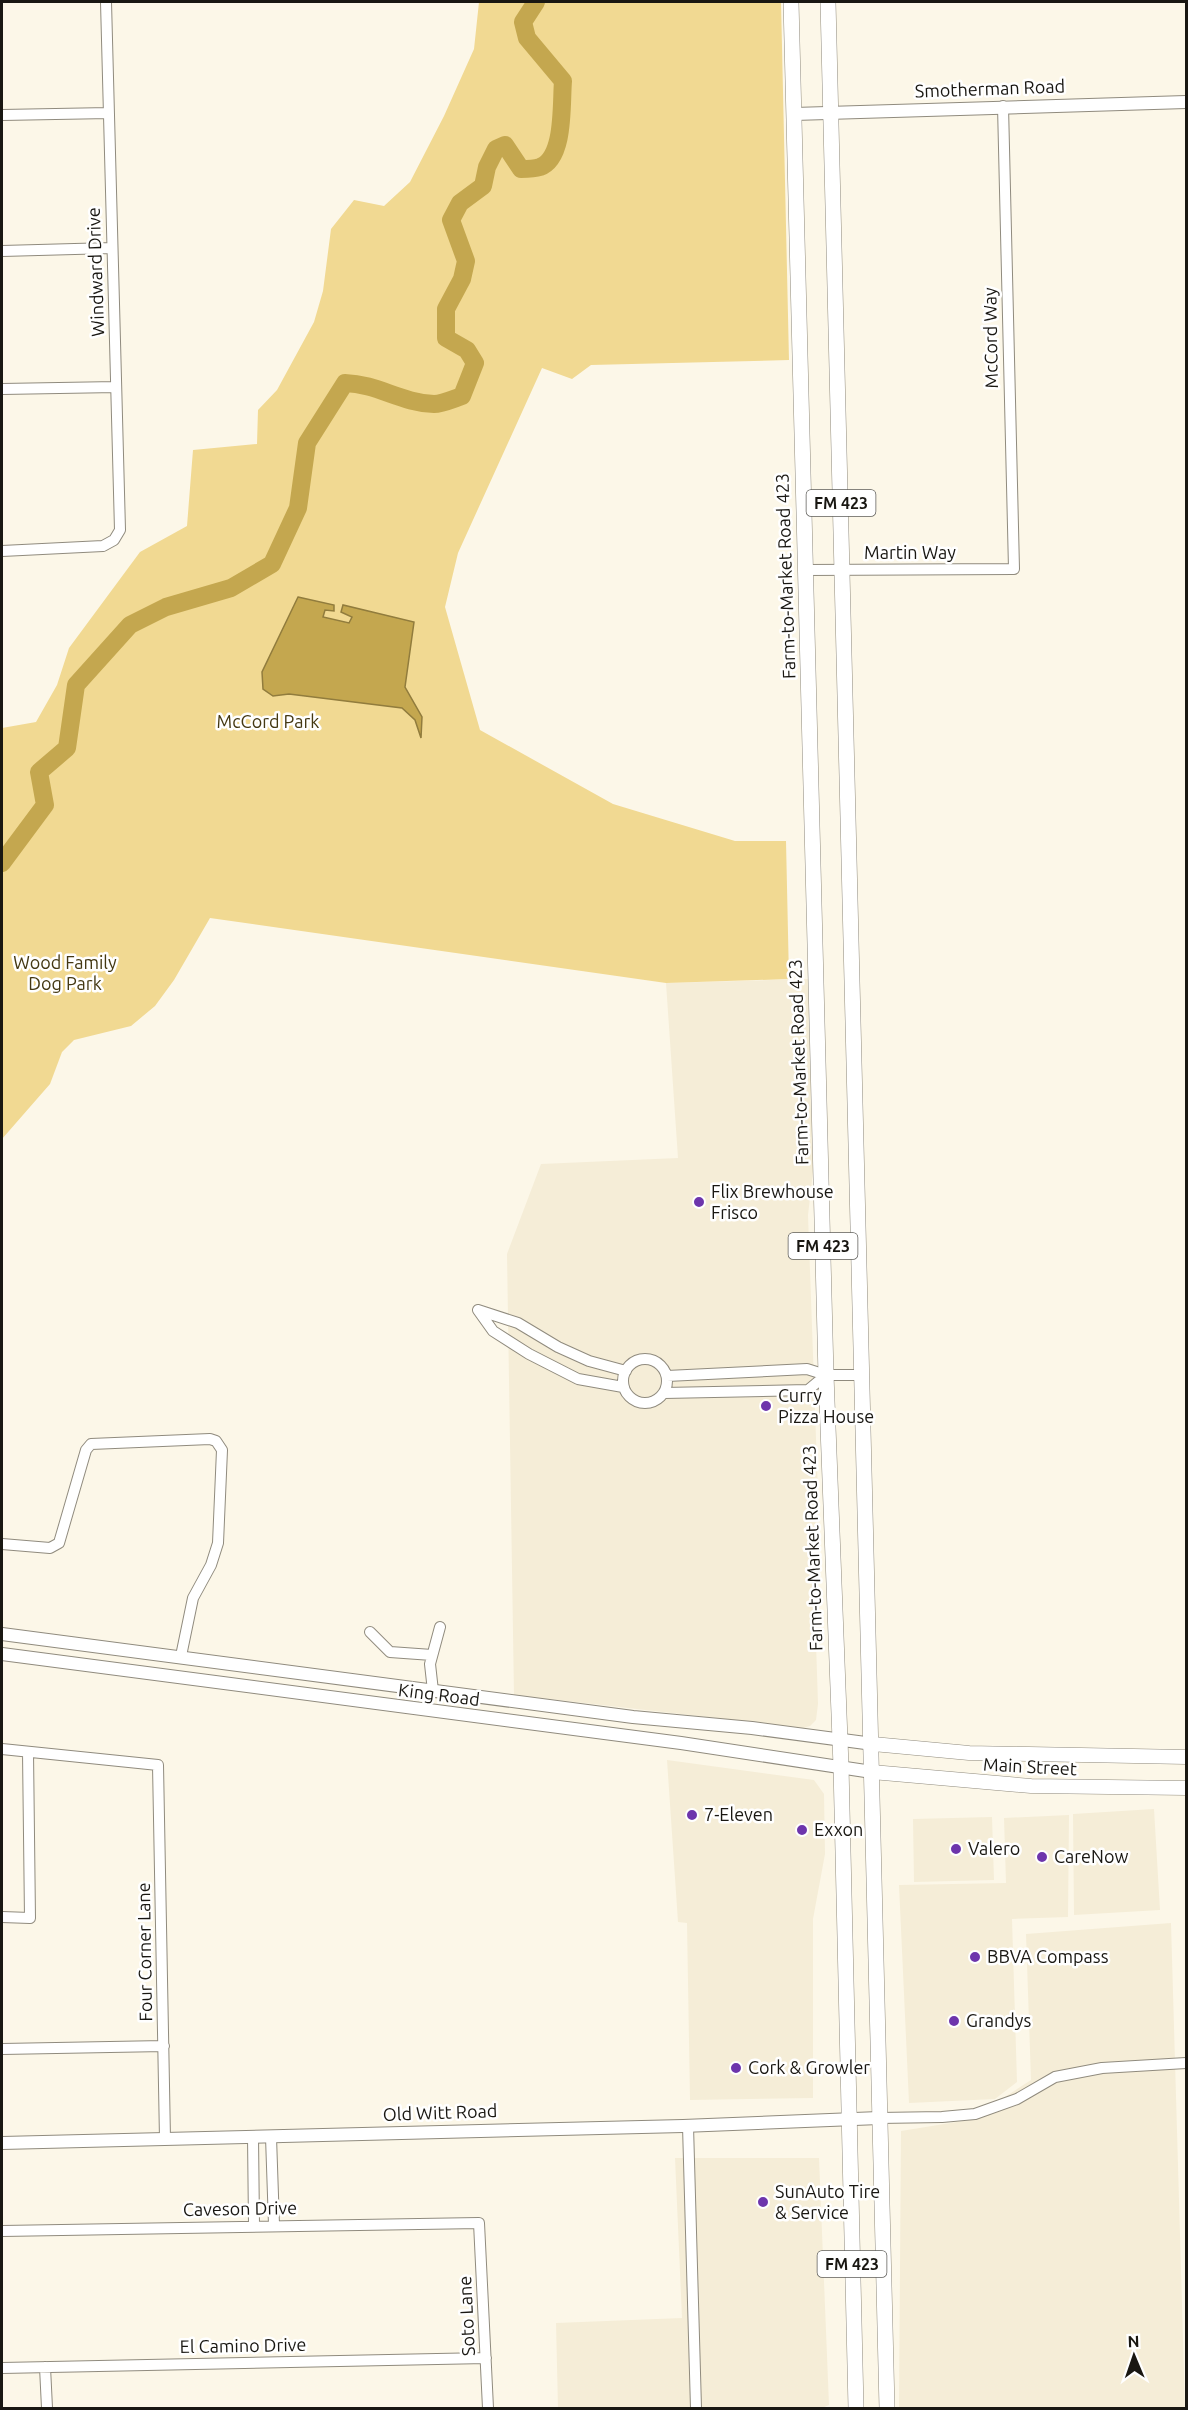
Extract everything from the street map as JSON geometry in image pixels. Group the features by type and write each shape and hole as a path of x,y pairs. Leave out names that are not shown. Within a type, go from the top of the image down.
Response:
{"main road":[{"name":"Farm-to-Market Road 423","path":"791,2 826,1375 841,1767 856,2409"},
{"name":"FM 423","path":"828,2 873,1744 879,2118 887,2409"},
{"name":"Main Street","path":"873,1744 969,1753 1186,1757"},
{"name":"Main Street","path":"872,1772 1031,1786 1186,1788"}],"street":[{"name":"Windward Drive","path":"2,551 103,546 114,540 120,530 106,2"},
{"name":"Smotherman Road","path":"794,114 1186,102"},
{"name":"McCord Way","path":"1002,106 1014,569"},
{"path":"2,116 108,112"},
{"path":"2,251 111,248"},
{"path":"2,389 116,387"},
{"name":"Martin Way","path":"806,570 1014,569"},
{"path":"626,1371 589,1361 558,1347 518,1323 478,1310 493,1331 529,1354 578,1379 623,1387 632,1400 639,1403 653,1402 664,1394 808,1390 826,1375"},
{"path":"623,1387 626,1371 637,1361 652,1360 664,1369 667,1376 664,1394"},
{"path":"667,1376 804,1369 826,1375 863,1375"},
{"path":"2,1544 55,1547 59,1543 86,1450 91,1444 177,1440 216,1441 222,1450 223,1467 218,1543 211,1564 193,1598 178,1677"},
{"path":"431,1712 433,1691 430,1664 440,1628"},
{"path":"370,1632 390,1652 432,1655"},
{"name":"King Road","path":"2,1634 433,1691 873,1744"},
{"name":"King Road","path":"2,1654 681,1743 872,1772"},
{"path":"681,1743 683,1721"},
{"path":"2,1749 28,1752 30,1918 2,1917"},
{"name":"Four Corner Lane","path":"28,1752 158,1765 165,2139"},
{"path":"2,2049 164,2046"},
{"path":"879,2118 975,2114 1017,2099 1055,2077 1102,2068 1185,2065"},
{"name":"Old Witt Road","path":"2,2143 688,2126 879,2118"},
{"path":"688,2126 696,2409"},
{"path":"253,2137 254,2225"},
{"path":"271,2137 274,2225"},
{"name":"Caveson Drive","path":"2,2231 479,2223"},
{"name":"Soto Lane","path":"479,2223 488,2409"},
{"name":"El Camino Drive","path":"2,2368 486,2358"},
{"path":"45,2367 47,2409"}],"shaded area":[{"path":"298,597 334,605 334,611 325,610 323,617 349,623 352,617 341,612 343,605 414,622 405,687 422,717 421,738 415,720 402,708 289,694 273,696 263,689 262,672"},
{"path":"808,979 814,1163 808,1215 818,1494 813,1551 818,1704 816,1720 810,1726 803,1728 514,1695 507,1254 541,1164 678,1158 666,983"},
{"path":"667,1760 814,1780 824,1794 825,1854 813,1919 813,2098 690,2100 687,1923 678,1922"},
{"path":"1154,1809 1160,1910 1074,1915 1073,1814"},
{"path":"1069,1815 1068,1917 1012,1919 1017,2082 995,2099 909,2103 899,1885 1006,1883 1004,1818"},
{"path":"992,1817 994,1880 914,1882 913,1819"},
{"path":"1171,1923 1185,2408 899,2408 901,2131 969,2120 1031,2080 1026,1934"},
{"path":"675,2158 819,2158 829,2405 822,2408 558,2408 556,2323 682,2318"}],"green space":[{"name":"McCord Park","path":"479,2 781,2 789,360 591,365 572,379 542,368 458,553 445,607 480,730 613,804 735,841 786,841 789,979 666,983 210,918 174,980 155,1006 131,1026 74,1040 62,1052 50,1084 2,1139 2,728 36,722 57,685 69,648 140,552 187,526 193,450 257,444 258,410 277,390 314,322 323,291 331,229 354,200 384,206 410,182 444,116 474,49"}],"waterway":[{"path":"2,863 45,805 39,772 67,748 76,685 130,625 166,607 231,588 272,564 298,508 307,443 345,383 357,384 422,403 437,404 462,396 475,363 467,350 446,338 446,309 462,279 466,261 451,220 460,203 483,186 487,167 496,149 505,145 521,169 533,169 548,162 558,142 563,81 527,38 523,22 536,2"}],"place":[{"name":"Flix Brewhouse Frisco","path":"699,1202"},
{"name":"Curry Pizza House","path":"766,1406"},
{"name":"7-Eleven","path":"692,1815"},
{"name":"Exxon","path":"802,1830"},
{"name":"Valero","path":"956,1849"},
{"name":"CareNow","path":"1042,1857"},
{"name":"BBVA Compass","path":"975,1957"},
{"name":"Grandys","path":"954,2021"},
{"name":"Cork & Growler","path":"736,2068"},
{"name":"SunAuto Tire & Service","path":"763,2202"}],"park label":[{"name":"Wood Family Dog Park","path":"65,973"}]}
